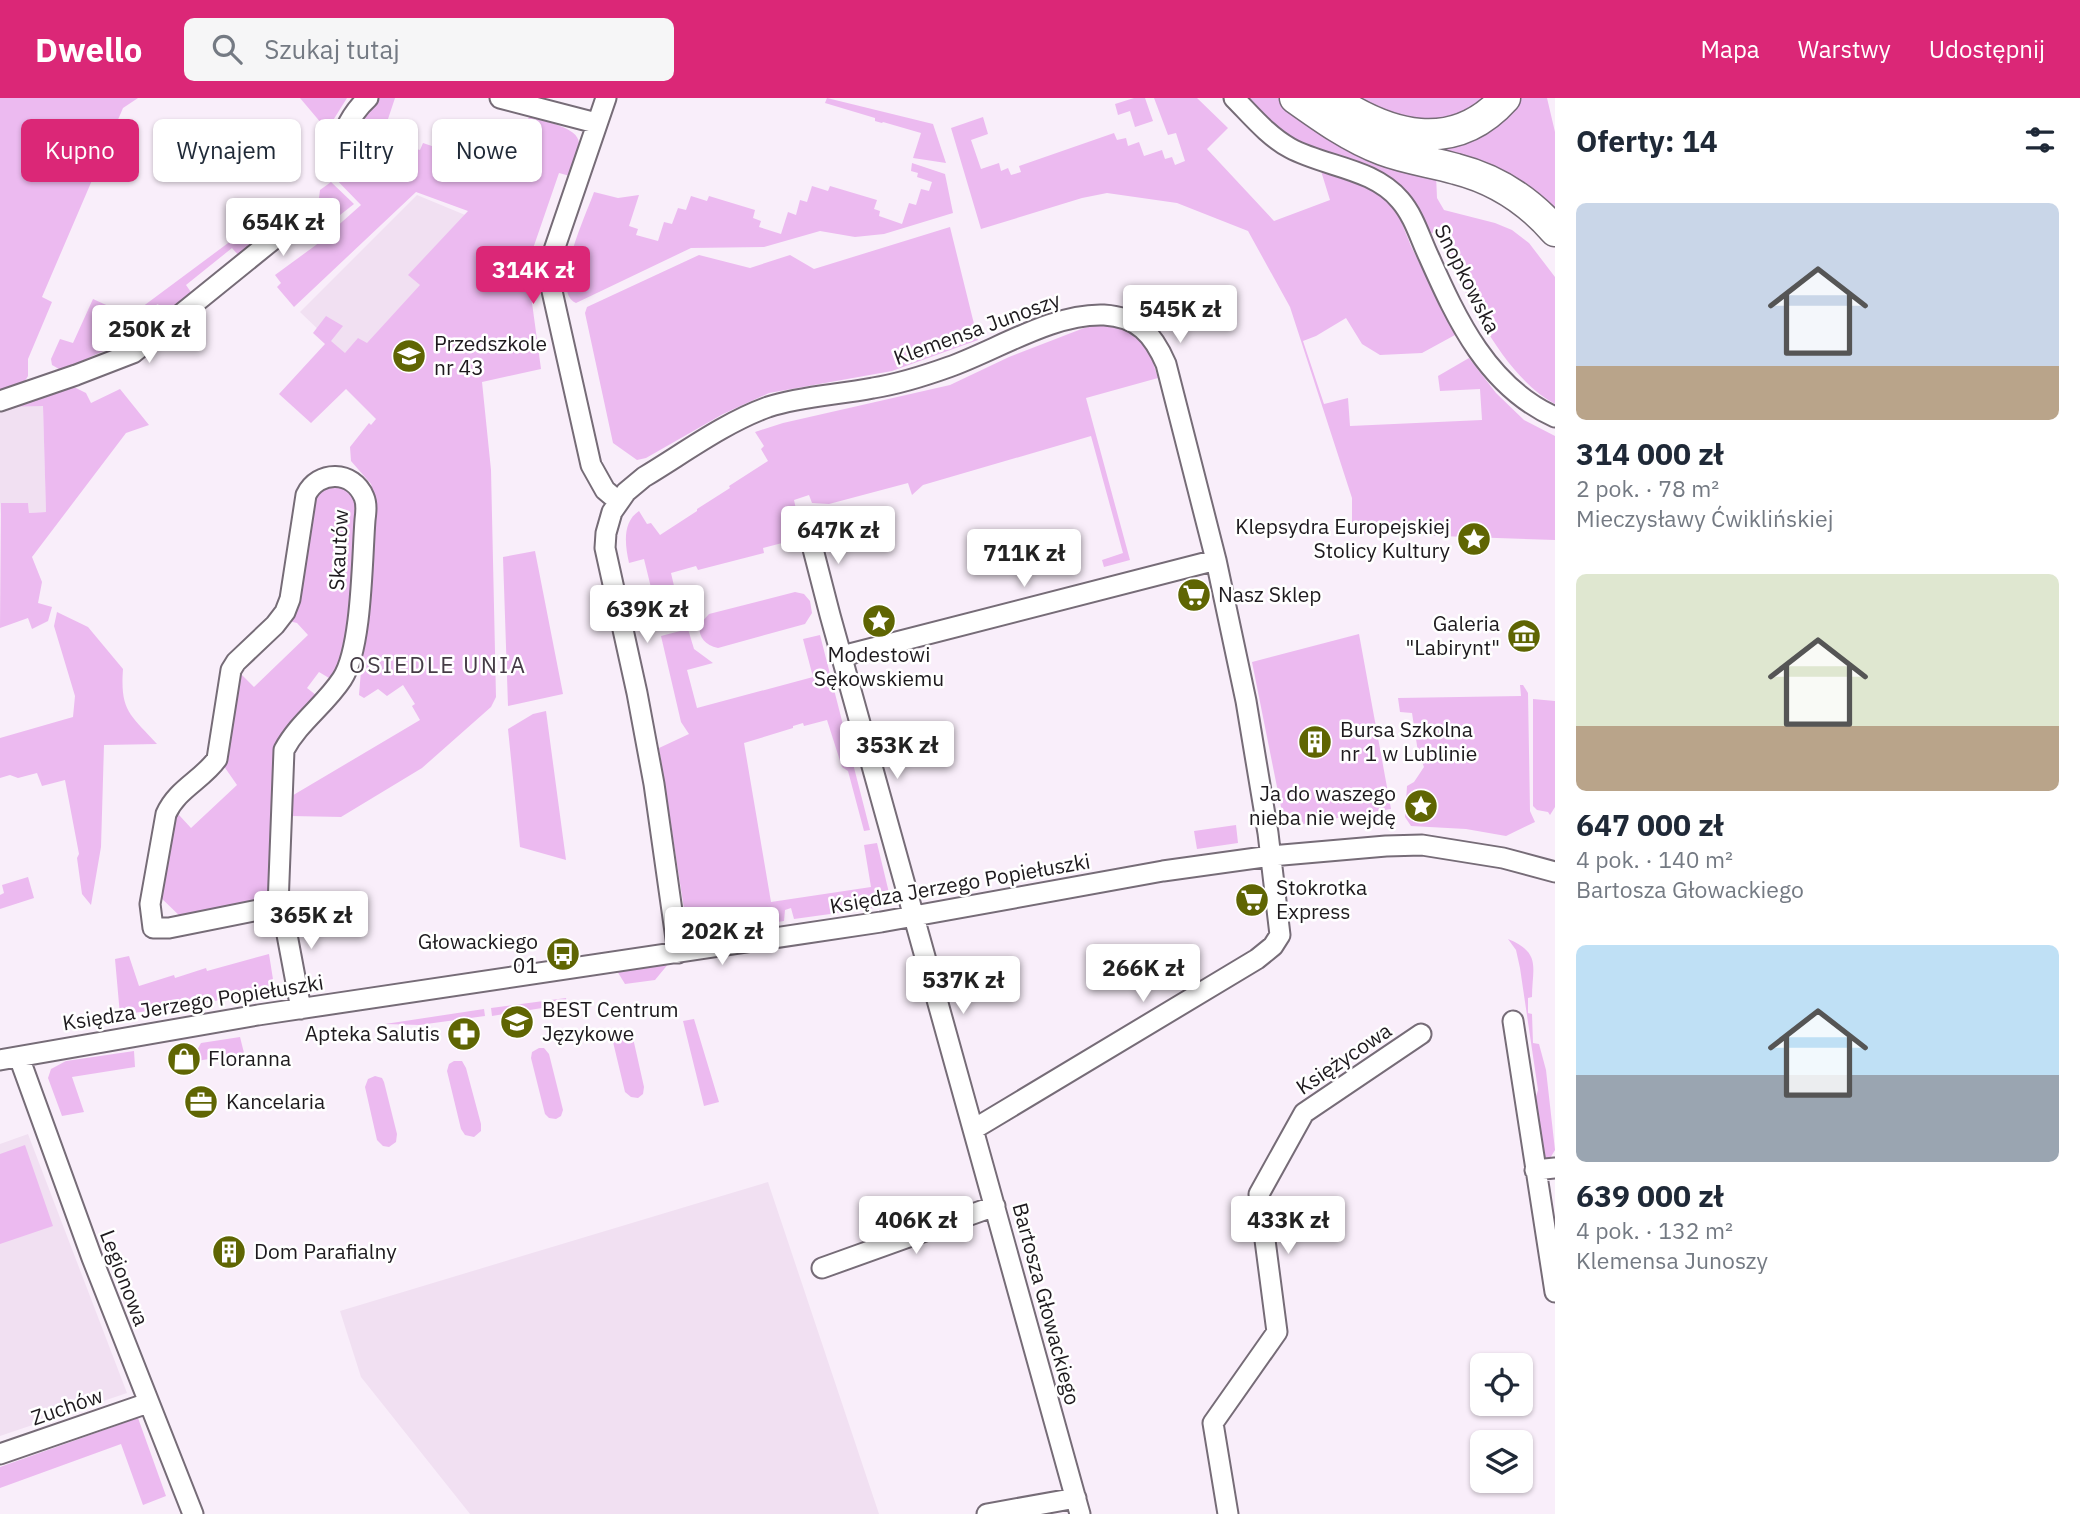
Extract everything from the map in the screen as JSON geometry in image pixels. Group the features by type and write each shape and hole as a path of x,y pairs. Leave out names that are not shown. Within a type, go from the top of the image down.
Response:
{"main road":[{"path":"1295,98 1331,123 1375,147 1404,157 1457,169 1494,183 1520,198 1555,231"},
{"path":"1331,98 1374,123 1419,135 1455,131 1472,125 1505,98"}],"street":[{"path":"350,119 354,111 368,98"},
{"path":"500,98 596,123"},
{"path":"606,98 552,253 550,282 591,465 605,490 618,501"},
{"name":"Snopkowska","path":"1234,98 1261,125 1289,147 1378,182 1400,199 1408,210 1458,320 1481,357 1522,397 1555,417"},
{"path":"0,401 132,353 285,230"},
{"name":"Klemensa Junoszy","path":"678,953 652,771 606,548 609,521 618,501 644,477 741,419 771,407 905,381 1074,318 1104,315 1120,317 1142,327 1151,335 1162,354 1216,561 1248,713 1271,856 1280,935 1273,946 1257,960 974,1129"},
{"name":"Skautów","path":"278,906 169,928 153,928 150,904 166,814 179,793 217,759 231,670 285,612 290,599 306,495 315,482 334,476 354,484 365,502 353,658 342,680 293,734 284,750 278,906 285,924 301,1009"},
{"name":"Bartosza Głowackiego","path":"806,522 831,621 1078,1506"},
{"path":"842,656 1216,561"},
{"name":"Księdza Jerzego Popiełuszki","path":"9,1059 301,1009 914,916 1163,871 1271,856 1422,845 1503,858 1555,872"},
{"path":"1513,1021 1545,1169 1555,1292"},
{"name":"Księżycowa","path":"1228,1514 1213,1423 1277,1332 1259,1194 1304,1113 1421,1034"},
{"name":"Legionowa","path":"9,1059 45,1133 193,1514"},
{"path":"822,1268 995,1206"},
{"name":"Zuchów","path":"0,1454 148,1403"},
{"path":"987,1514 1078,1506"}],"shaded area":[{"path":"0,98 138,98 123,108 118,119 21,119 21,182 91,182 42,297 52,302 28,359 28,376 25,381 0,392"},
{"path":"300,98 347,98 334,119 318,119"},
{"path":"380,98 395,98 388,119 362,119 371,105"},
{"path":"827,98 933,124 946,163 913,158 921,133 875,121 875,118 825,103"},
{"path":"1134,98 1145,98 1153,121 1135,127 1130,111 1118,115 1115,104"},
{"path":"1154,98 1197,98 1228,128 1207,149 1274,221 1330,200 1321,171 1343,177 1376,192 1394,204 1411,246 1455,335 1422,353 1380,355 1362,344 1346,318 1303,341 1324,404 1348,398 1350,426 1482,420 1480,389 1440,391 1438,376 1469,358 1496,393 1524,420 1555,436 1555,540 1352,533 1352,498 1290,307 1248,231 1177,203 1107,193 981,229 951,128 983,117 988,134 971,140 981,169 999,163 1001,171 1008,168 1011,175 1021,172 1019,166 1114,133 1117,140 1126,138 1128,146 1139,142 1144,156 1162,150 1165,159 1172,157 1175,165 1185,161 1176,133 1168,135"},
{"path":"1244,98 1278,98 1315,125 1436,174 1437,198 1444,210 1495,223 1512,230 1529,243 1555,277 1555,404 1517,373 1500,351 1471,302 1439,230 1427,235 1414,205 1283,136"},
{"path":"1350,98 1490,98 1451,122 1411,124"},
{"path":"1515,98 1547,98 1555,132 1555,221 1392,139"},
{"path":"542,121 567,129 578,138 579,148 570,176 559,173 527,266 541,369 482,382 491,470 496,697 491,707 422,768 341,817 291,816 290,797 420,720 412,706 415,704 403,685 387,696 378,689 364,698 359,695 375,499 371,484 351,461 350,447 369,423 371,425 376,419 346,389 311,423 279,394 325,344 313,333 326,316 343,326 331,341 345,353 358,338 367,343 420,285 408,275 468,211 416,192 294,307 277,287 281,283 275,275 316,245 361,205 339,182 418,182 418,149 423,143 432,146 432,182 542,182"},
{"path":"912,163 945,174 953,213 884,234 855,237 820,231 764,247 691,248 576,303 569,296 566,284 572,251 594,192 618,198 639,195 629,226 638,229 636,235 658,241 664,222 672,224 678,208 686,210 691,196 707,201 709,196 755,210 753,218 761,221 759,227 781,234 788,212 796,215 800,200 807,202 812,186 828,191 830,186 877,200 874,209 880,211 879,216 902,224 909,203 916,205 921,189 929,191 932,182 917,177 918,173 911,171"},
{"path":"331,182 354,204 326,226 317,214 320,190"},
{"name":"Przedszkole nr 43","path":"417,195 482,222 435,442 300,312"},
{"path":"282,203 290,213 303,203 312,216 308,240 304,244 284,220 240,257 232,248 186,285 193,295 164,314 158,304 106,333 112,343 103,351 59,372 59,369 52,365 51,359 60,339 73,343 93,299 115,309 122,308 134,313"},
{"path":"950,227 978,340 892,371 769,393 723,414 646,458 637,460 613,443 585,313 587,307 699,255 750,268 790,255 814,269"},
{"path":"1098,325 1122,328 1139,338 1150,355 1158,378 1086,398 1130,560 1104,567 1102,560 1123,553 1091,436 923,485 912,495 908,483 829,504 812,503 809,495 794,500 798,518 791,520 793,527 783,530 786,542 763,548 764,553 698,570 696,566 671,573 678,603 656,608 644,559 629,563 626,549 627,528 639,511 647,524 651,523 660,535 768,461 761,449 764,446 755,432 783,423 950,385 1009,357"},
{"path":"74,387 86,393 91,403 120,389 149,425 126,433 32,557 42,582 38,603 52,607 48,621 32,629 28,618 0,628 1,503 28,503 29,513 46,512 43,406 0,407 54,389"},
{"path":"43,405 46,512 29,513 28,503 1,503 0,515 0,407"},
{"path":"333,485 344,487 357,498 355,585 343,663 329,678 319,672 307,688 316,695 284,733 271,888 259,902 184,920 158,895 169,821 179,815 191,828 237,785 221,762 238,677 242,675 254,687 308,635 297,623 289,621 307,504 318,490"},
{"path":"535,551 563,694 508,706 503,557"},
{"path":"795,592 804,594 810,601 812,613 805,624 718,648 706,643 700,634 699,625 709,614"},
{"path":"57,612 88,627 123,669 125,703 140,726 157,744 104,745 101,847 91,905 82,894 77,858 79,854 65,780 42,786 37,773 18,778 10,775 0,778 0,738 73,717 75,696 54,626"},
{"path":"688,629 694,649 713,663 687,670 697,708 813,677 803,639 820,635 870,830 864,831 848,771 842,767 827,720 804,726 803,723 744,743 771,902 871,887 864,845 877,843 890,897 889,900 881,901 881,907 794,919 791,908 785,910 784,921 696,934 687,928 659,748 689,734 681,722 661,636"},
{"path":"1359,634 1391,809 1285,827 1252,662"},
{"path":"1520,685 1523,685 1528,693 1530,811 1535,822 1506,836 1466,829 1411,826 1405,817 1407,786 1414,782 1424,767 1418,752 1412,713 1400,712 1398,698 1521,696"},
{"path":"1533,699 1555,701 1555,807 1550,815 1533,806"},
{"path":"546,711 566,860 520,847 508,729 533,714"},
{"path":"1236,825 1238,843 1197,849 1194,831"},
{"path":"28,877 34,898 0,909 0,895 4,893 2,885"},
{"path":"1508,939 1526,950 1533,962 1532,997 1528,998 1528,1013 1532,1014 1533,1043 1539,1044 1546,1070 1555,1150 1549,1160 1544,1160 1533,1106 1538,1090 1520,968 1516,950"},
{"path":"269,954 275,992 120,1015 115,959 129,956 139,986 174,975 175,978 206,968 207,971"},
{"path":"669,963 655,980 625,984 617,971"},
{"path":"566,998 567,1004 492,1016 491,1008"},
{"path":"484,1009 485,1016 419,1025 385,1024"},
{"path":"694,1019 719,1102 704,1106 683,1021"},
{"path":"621,1032 627,1032 633,1038 644,1087 643,1094 638,1098 625,1092 613,1042 614,1037"},
{"path":"240,1037 244,1053 197,1061 196,1052 201,1043"},
{"path":"544,1048 549,1054 563,1110 561,1116 556,1119 545,1114 531,1058 532,1052"},
{"path":"134,1051 135,1067 72,1077 84,1112 62,1116 48,1078 51,1069 66,1061"},
{"path":"462,1061 466,1068 481,1124 481,1131 474,1137 465,1135 461,1129 447,1071 449,1064"},
{"path":"375,1076 382,1078 384,1082 397,1134 396,1142 389,1147 383,1146 377,1140 365,1087 368,1079"},
{"path":"28,1134 127,1393 0,1436 0,1144"},
{"path":"25,1145 53,1226 0,1244 0,1154"},
{"path":"768,1182 879,1514 470,1514 361,1377 340,1311"},
{"path":"138,1418 166,1496 143,1505 121,1444 0,1488 0,1467"}],"place":[{"name":"Przedszkole nr 43","path":"409,356"},
{"name":"Klepsydra Europejskiej Stolicy Kultury","path":"1474,539"},
{"name":"Nasz Sklep","path":"1194,595"},
{"name":"Modestowi Sękowskiemu","path":"879,621"},
{"name":"Galeria \"Labirynt\"","path":"1524,636"},
{"name":"Bursa Szkolna nr 1 w Lublinie","path":"1315,742"},
{"name":"Ja do waszego nieba nie wejdę","path":"1421,806"},
{"name":"Stokrotka Express","path":"1252,900"},
{"name":"Głowackiego 01","path":"563,954"},
{"name":"BEST Centrum Językowe","path":"517,1022"},
{"name":"Apteka Salutis","path":"464,1034"},
{"name":"Floranna","path":"184,1059"},
{"name":"Kancelaria","path":"201,1102"},
{"name":"Dom Parafialny","path":"229,1252"}],"district":[{"name":"OSIEDLE UNIA","path":"438,665"}]}
